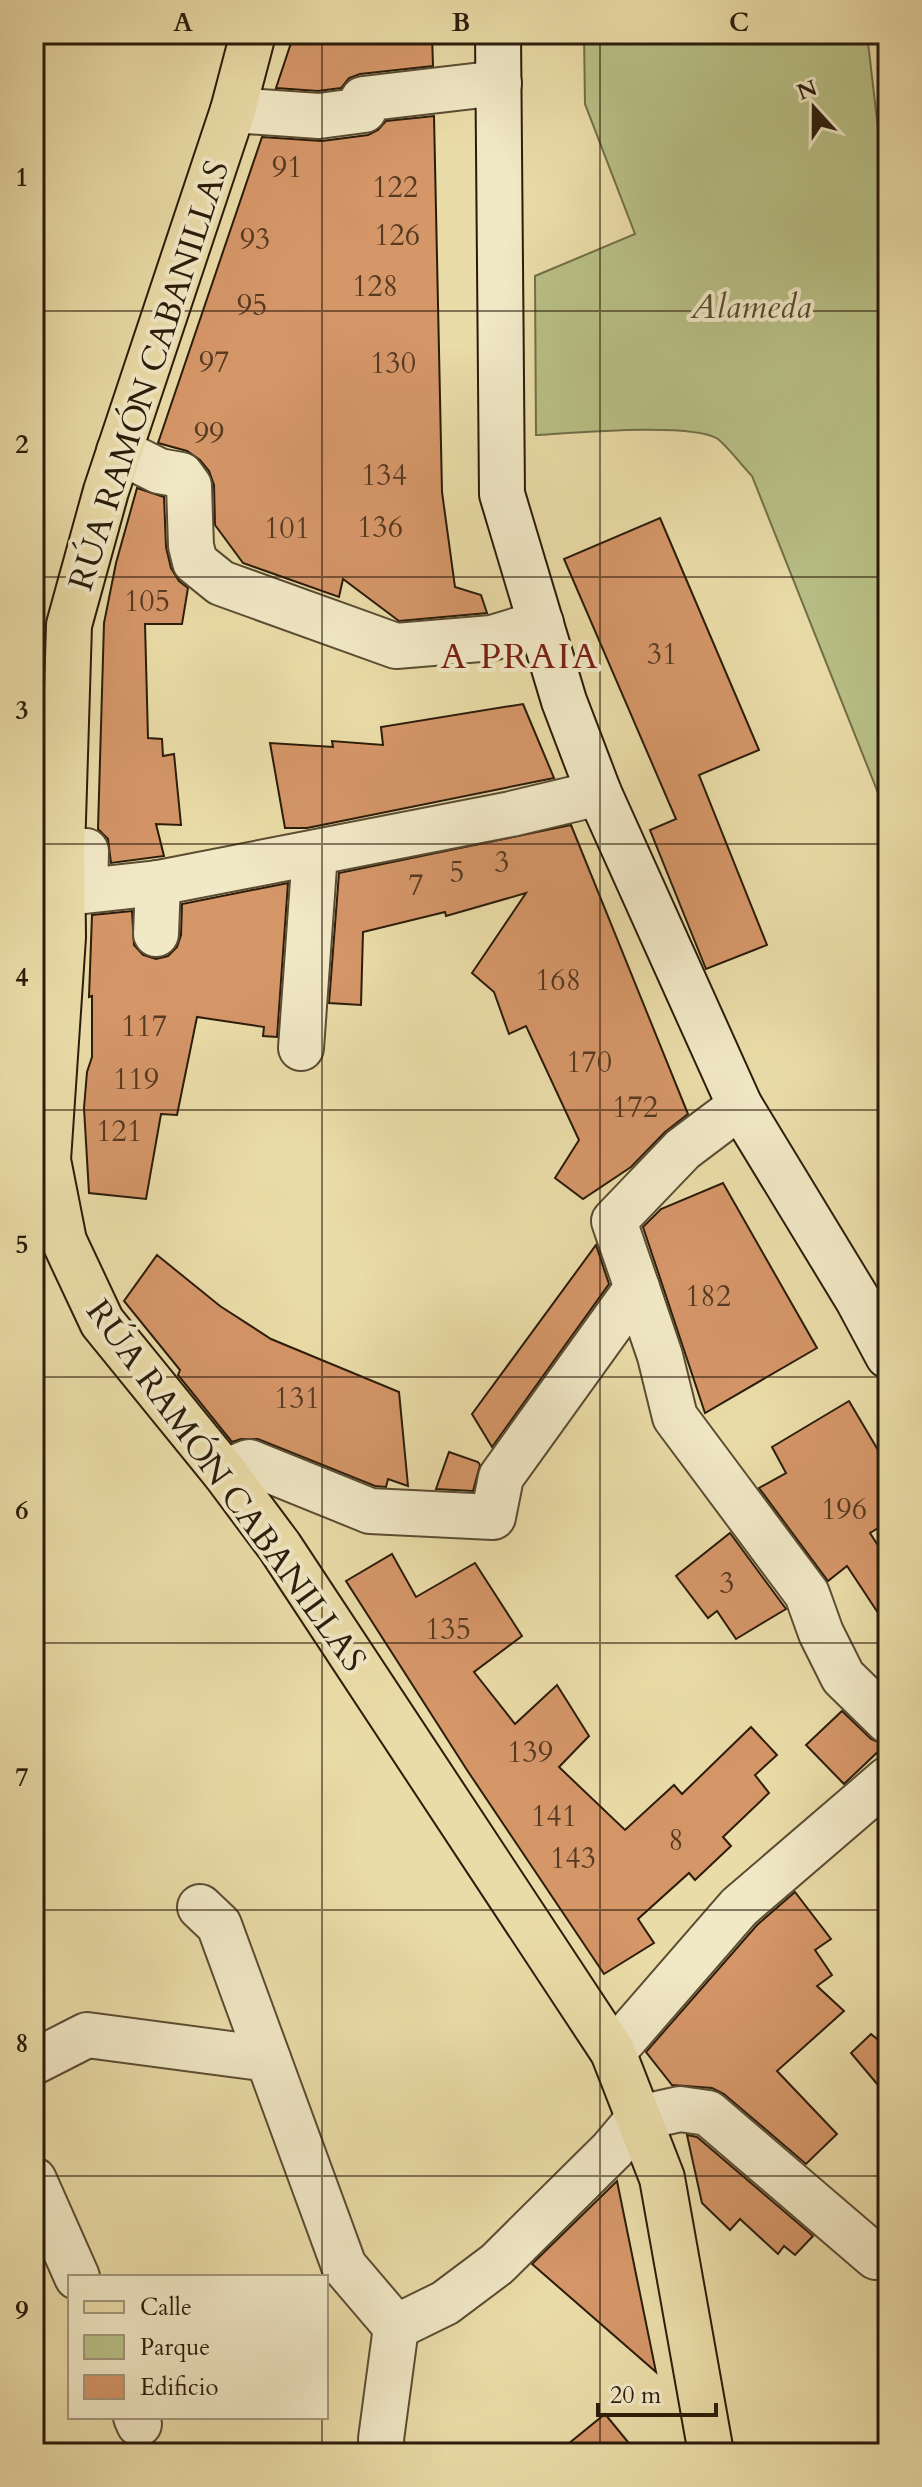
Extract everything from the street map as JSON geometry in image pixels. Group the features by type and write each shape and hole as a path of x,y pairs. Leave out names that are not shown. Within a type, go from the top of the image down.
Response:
{"main road":[{"name":"RÚA RAMÓN CABANILLAS","path":"253,34 233,110 119,451 69,625 62,852 63,937 48,1160 64,1241 102,1322 224,1472 280,1547 613,2052 662,2178 711,2453"}],"street":[{"path":"498,34 502,494 564,701 599,793 740,1106 858,1300 888,1356"},
{"path":"233,110 319,116 364,110 363,99 499,83"},
{"path":"119,451 159,471 181,475 189,486 191,546 195,562 221,583 396,646 492,638 541,623"},
{"path":"62,852 86,851 85,891 158,883 511,814 599,793"},
{"path":"301,1048 315,853"},
{"path":"156,934 158,883"},
{"path":"740,1106 683,1149 614,1221 660,1356 675,1417 807,1594 821,1633 843,1677 888,1721"},
{"path":"224,1472 249,1462 370,1511 493,1517 501,1477 637,1288"},
{"path":"613,2052 739,1907 888,1779"},
{"path":"200,1907 219,1925 344,2266 396,2327 381,2439 382,2453"},
{"path":"34,2062 87,2035 268,2059"},
{"path":"396,2327 445,2303 497,2264 612,2150 639,2118 680,2109 708,2113 876,2257"},
{"path":"34,2180 76,2275"}],"green space":[{"name":"Alameda","path":"584,34 867,34 881,154 888,162 888,818 752,476 727,447 718,439 684,431 631,430 536,435 535,276 635,234 585,104"}],"building":[{"path":"294,34 432,34 433,66 360,74 349,78 341,88 318,91 276,88"},
{"path":"434,116 442,492 455,587 481,595 487,613 399,621 343,579 339,597 243,563 215,525 214,485 209,471 187,451 158,443 262,137 322,141 368,135 386,121"},
{"path":"137,488 164,497 166,547 171,568 188,588 182,624 145,624 148,738 162,739 163,756 174,754 181,825 156,824 164,856 111,863 108,839 98,829 104,623 116,563"},
{"path":"660,518 759,750 699,775 767,945 706,969 650,830 676,819 564,559"},
{"path":"523,704 554,778 307,828 285,828 270,743 333,747 332,741 383,745 381,727"},
{"path":"571,825 688,1114 665,1132 631,1167 583,1199 555,1178 579,1140 526,1026 509,1034 494,992 472,973 526,893 446,916 445,912 363,932 361,1005 329,1003 339,873"},
{"path":"288,883 277,1037 263,1036 264,1027 197,1017 177,1115 161,1114 146,1199 89,1193 84,1108 87,1072 92,1057 92,996 89,997 92,915 132,911 134,945 143,955 156,959 168,956 177,947 181,935 182,904"},
{"path":"723,1183 817,1348 705,1413 643,1227 661,1209"},
{"path":"596,1245 609,1284 492,1447 472,1414"},
{"path":"157,1255 220,1306 271,1339 399,1392 408,1486 388,1479 386,1487 375,1486 258,1439 232,1442 178,1375 180,1370 124,1301"},
{"path":"849,1401 888,1467 888,1522 870,1533 888,1561 888,1628 847,1566 828,1581 759,1488 786,1473 772,1447"},
{"path":"449,1452 480,1465 473,1491 436,1489"},
{"path":"730,1533 786,1609 736,1639 717,1611 708,1618 676,1576"},
{"path":"392,1554 416,1597 475,1563 522,1636 474,1672 515,1724 557,1685 589,1736 559,1767 625,1830 674,1785 682,1794 751,1727 777,1755 755,1775 769,1793 723,1837 731,1846 695,1880 689,1873 638,1919 654,1943 604,1974 467,1770 346,1581"},
{"path":"842,1711 871,1739 885,1745 844,1784 806,1745"},
{"path":"795,1892 831,1939 815,1950 832,1975 817,1986 844,2011 777,2071 837,2134 806,2164 724,2094 712,2088 672,2085 646,2052 757,1925"},
{"path":"871,2034 888,2048 888,2097 851,2053"},
{"path":"687,2135 697,2137 813,2236 795,2255 784,2246 778,2254 740,2219 730,2230 702,2203"},
{"path":"617,2181 656,2372 532,2264"},
{"path":"605,2414 637,2453 557,2453"}],"district":[{"name":"A PRAIA","path":"520,655"}]}
